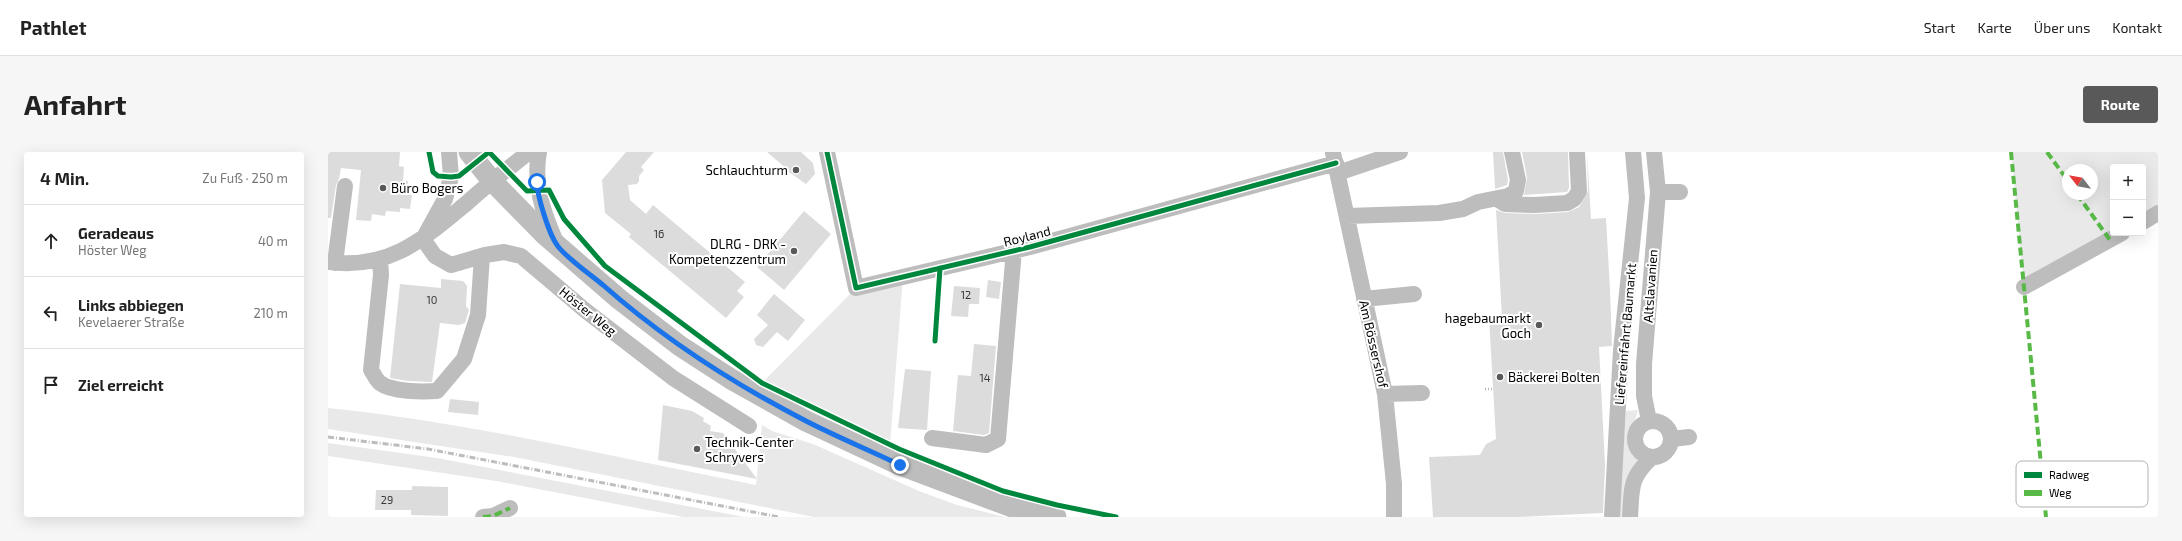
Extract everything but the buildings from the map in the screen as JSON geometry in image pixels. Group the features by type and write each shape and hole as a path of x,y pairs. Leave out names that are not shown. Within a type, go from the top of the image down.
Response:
{"main road":[{"path":"469,152 492,181 557,245 619,299 680,346 731,379 806,421 900,465 1012,507 1056,517"}],"street":[{"path":"423,240 445,198 451,177 449,152"},
{"path":"345,186 332,262 380,259 398,253 423,240 492,181 529,152"},
{"path":"539,152 537,164 537,191 557,245"},
{"name":"Royland","path":"827,152 856,288 1014,250 1335,162"},
{"path":"1335,162 1400,152"},
{"path":"1347,216 1439,213 1462,210 1478,202 1508,196 1516,191 1518,180 1512,152"},
{"path":"1497,199 1505,204 1535,205 1568,203 1574,199 1579,191 1577,152"},
{"name":"Liefereinfahrt Baumarkt","path":"1612,517 1621,350 1637,198 1633,152"},
{"name":"Altslavanien","path":"1649,421 1644,396 1644,364 1658,192 1654,152"},
{"name":"Am Bössershof","path":"1335,162 1385,394 1394,484 1394,517"},
{"path":"1658,192 1680,192"},
{"path":"2146,220 2158,213"},
{"path":"2024,287 2117,236"},
{"name":"Höster Weg","path":"423,240 435,256 451,265 482,256 504,252 521,256 586,311 673,378 749,426"},
{"name":"Royland","path":"932,438 986,445 998,439 1014,250"},
{"path":"380,259 381,275 371,370 379,382 387,387 422,392 437,391 464,359 478,315 482,256"},
{"path":"1364,299 1414,294"},
{"path":"1385,394 1422,393"},
{"path":"1649,421 1660,422 1669,429 1672,440 1669,449 1662,456 1651,458 1641,454 1635,446 1635,435 1640,426 1649,421"},
{"path":"1672,440 1689,437"},
{"path":"1630,517 1635,477 1638,471 1651,458"},
{"path":"483,517 493,516 510,508"}],"path":[{"path":"1485,389 1492,389"}],"shaded area":[{"path":"2011,152 2158,152 2158,217 2146,222 2146,164 2110,164 2110,235 2024,287"},
{"path":"903,277 890,444 762,383 856,288"},
{"path":"328,408 436,422 596,452 756,485 762,425 772,431 813,444 919,491 957,505 1005,517 814,517 514,457 328,429"},
{"path":"1638,410 1628,437 1628,442 1629,448 1633,455 1640,462 1624,517 1618,517 1626,411"},
{"path":"328,443 437,458 744,517 684,517 496,481 328,456"}],"railway":[{"path":"328,437 428,449 779,517"}],"marked path":[{"path":"2011,152 2041,461"},
{"path":"2047,152 2062,173"},
{"path":"2081,200 2110,240"},
{"path":"2045,507 2046,517"},
{"path":"483,517 493,516 510,508"}],"cycle path":[{"path":"429,152 433,172 438,176 451,177 459,176 489,152"},
{"path":"489,152 527,191 549,190 564,219 605,266 762,383 899,449 1003,491 1057,505 1116,517"},
{"path":"827,152 856,288 1030,247 1336,163"},
{"path":"935,341 940,268"}],"place":[{"name":"Schlauchturm","path":"796,170"},
{"name":"Büro Bogers","path":"383,188"},
{"name":"DLRG - DRK - Kompetenzzentrum","path":"794,251"},
{"name":"hagebaumarkt Goch","path":"1539,325"},
{"name":"Bäckerei Bolten","path":"1500,377"},
{"name":"Technik-Center Schryvers","path":"697,449"}],"route":[{"path":"537,182 537,191 546,219 557,245 619,299 680,346 731,379 806,421 900,465"}]}
